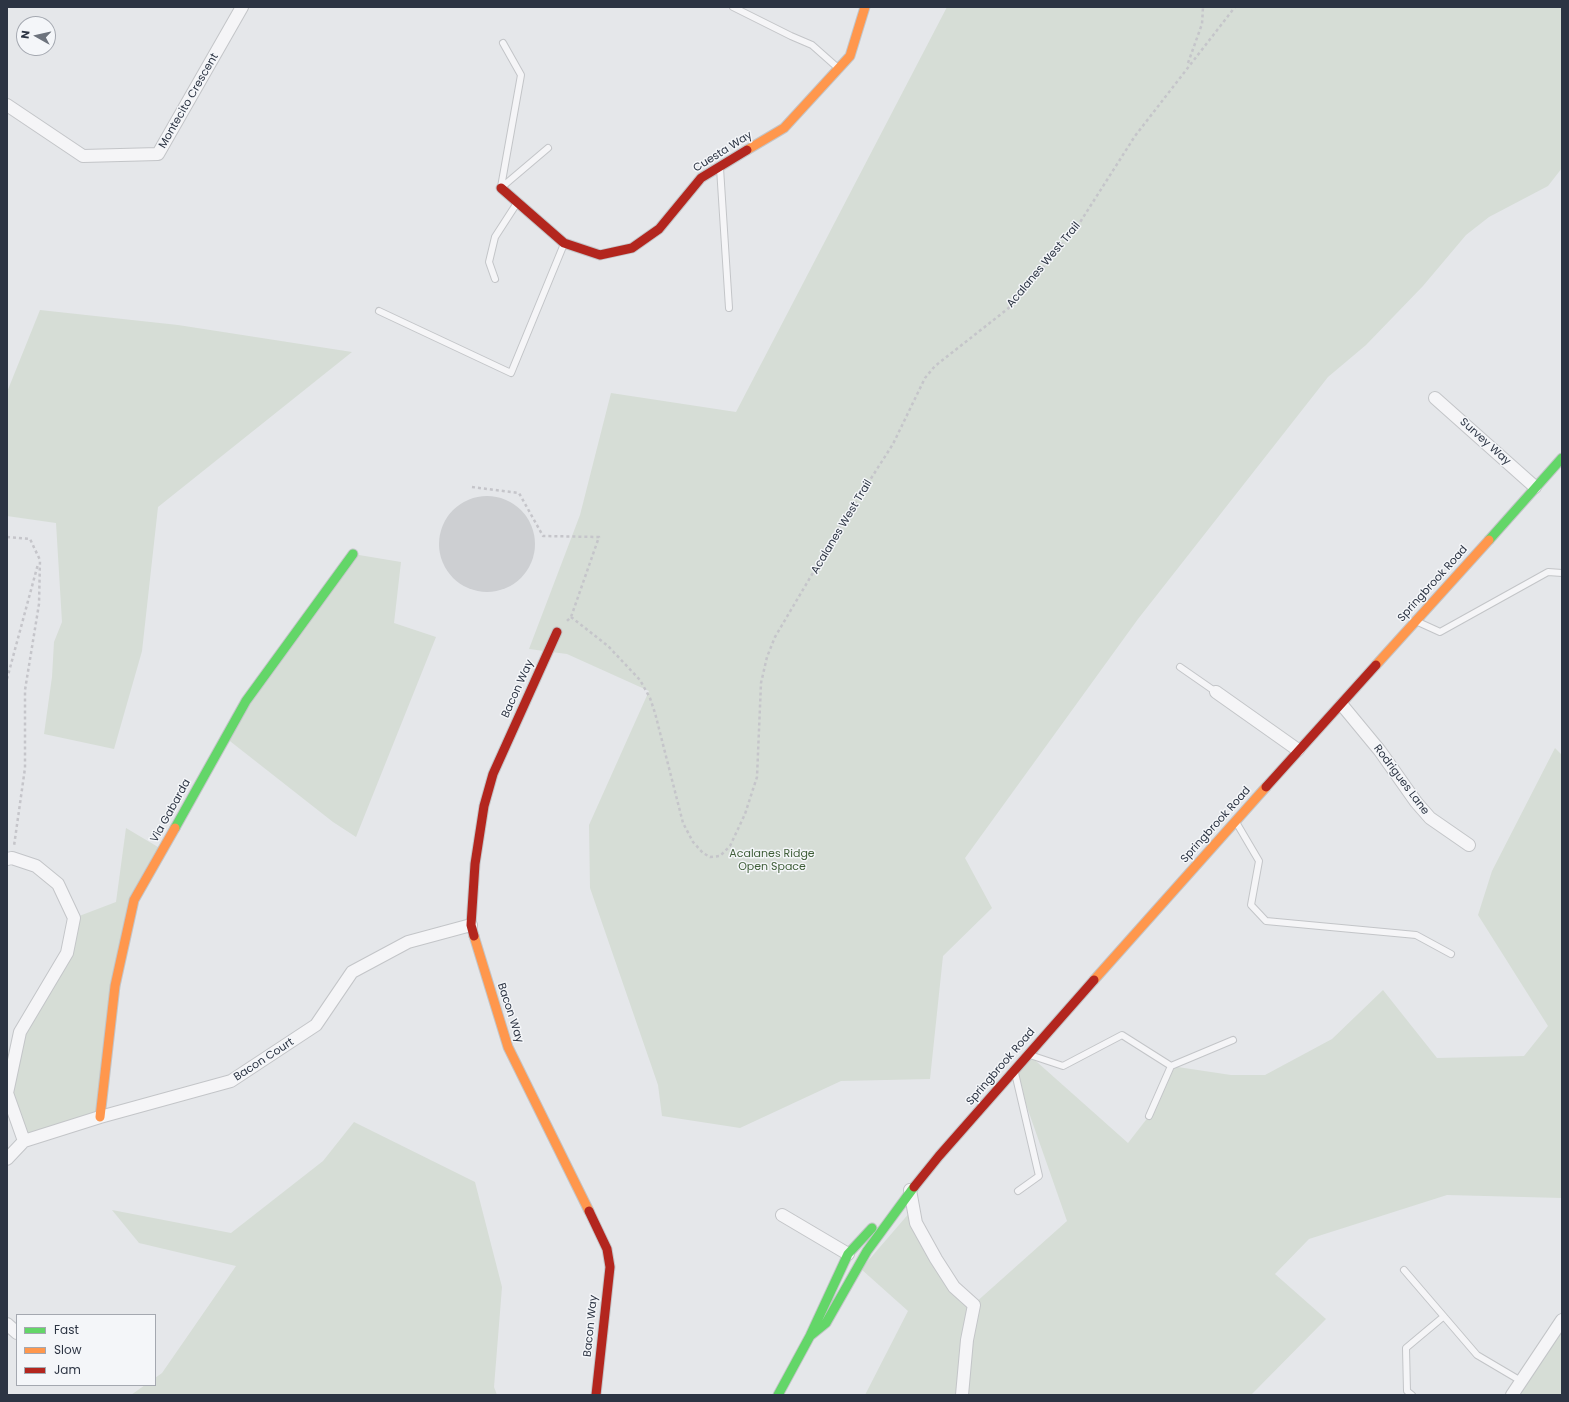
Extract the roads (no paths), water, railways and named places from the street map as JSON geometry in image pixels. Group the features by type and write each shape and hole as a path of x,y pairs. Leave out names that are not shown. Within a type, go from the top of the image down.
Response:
{"street":[{"name":"Montecito Crescent","path":"7,104 83,156 158,154 242,7"},
{"name":"Cuesta Way","path":"501,188 564,243 600,255 632,248 659,229 701,178 784,128 850,56 865,7"},
{"name":"Survey Way","path":"1435,398 1535,487"},
{"name":"Springbrook Road","path":"810,1336 826,1323 866,1251 892,1212 910,1190 1028,1054 1298,750 1342,705 1562,458"},
{"name":"Via Gabarda","path":"100,1116 115,986 134,900 246,701 353,554"},
{"name":"Bacon Way","path":"557,632 493,774 484,806 475,864 471,925 508,1047 607,1249 610,1267 596,1395"},
{"path":"1216,692 1298,750"},
{"name":"Rodrigues Lane","path":"1342,705 1380,751 1416,802 1430,818 1469,845"},
{"path":"10,859 36,866 58,884 74,918 67,953 20,1032 7,1093 24,1141"},
{"name":"Bacon Court","path":"7,1159 24,1141 100,1116 231,1082 316,1026 352,972 408,942 471,925"},
{"path":"910,1190 916,1223 936,1259 954,1287 974,1304 967,1340 962,1395"},
{"name":"Springbrook Road","path":"778,1395 810,1336 848,1254 869,1230 892,1212"},
{"path":"782,1215 848,1254"},
{"path":"1512,1395 1562,1320"},
{"path":"7,1324 16,1333"}],"lane":[{"path":"733,7 790,36 812,45 839,69"},
{"path":"501,188 521,75 503,43"},
{"path":"501,188 548,148"},
{"path":"720,166 729,308"},
{"path":"495,279 489,262 495,237 518,203"},
{"path":"379,311 511,373 564,243"},
{"path":"1416,621 1440,632 1548,572 1562,573"},
{"path":"1180,667 1216,692"},
{"path":"1235,821 1259,860 1251,905 1266,921 1416,935 1451,954"},
{"path":"1028,1054 1064,1066 1122,1035 1171,1066"},
{"path":"1149,1116 1171,1066 1233,1040"},
{"path":"1014,1070 1039,1176 1018,1191"},
{"path":"1404,1270 1477,1355 1521,1381"},
{"path":"1412,1395 1407,1391 1406,1348 1443,1317"}],"park label":[{"name":"Acalanes Ridge Open Space","path":"772,860"}]}
